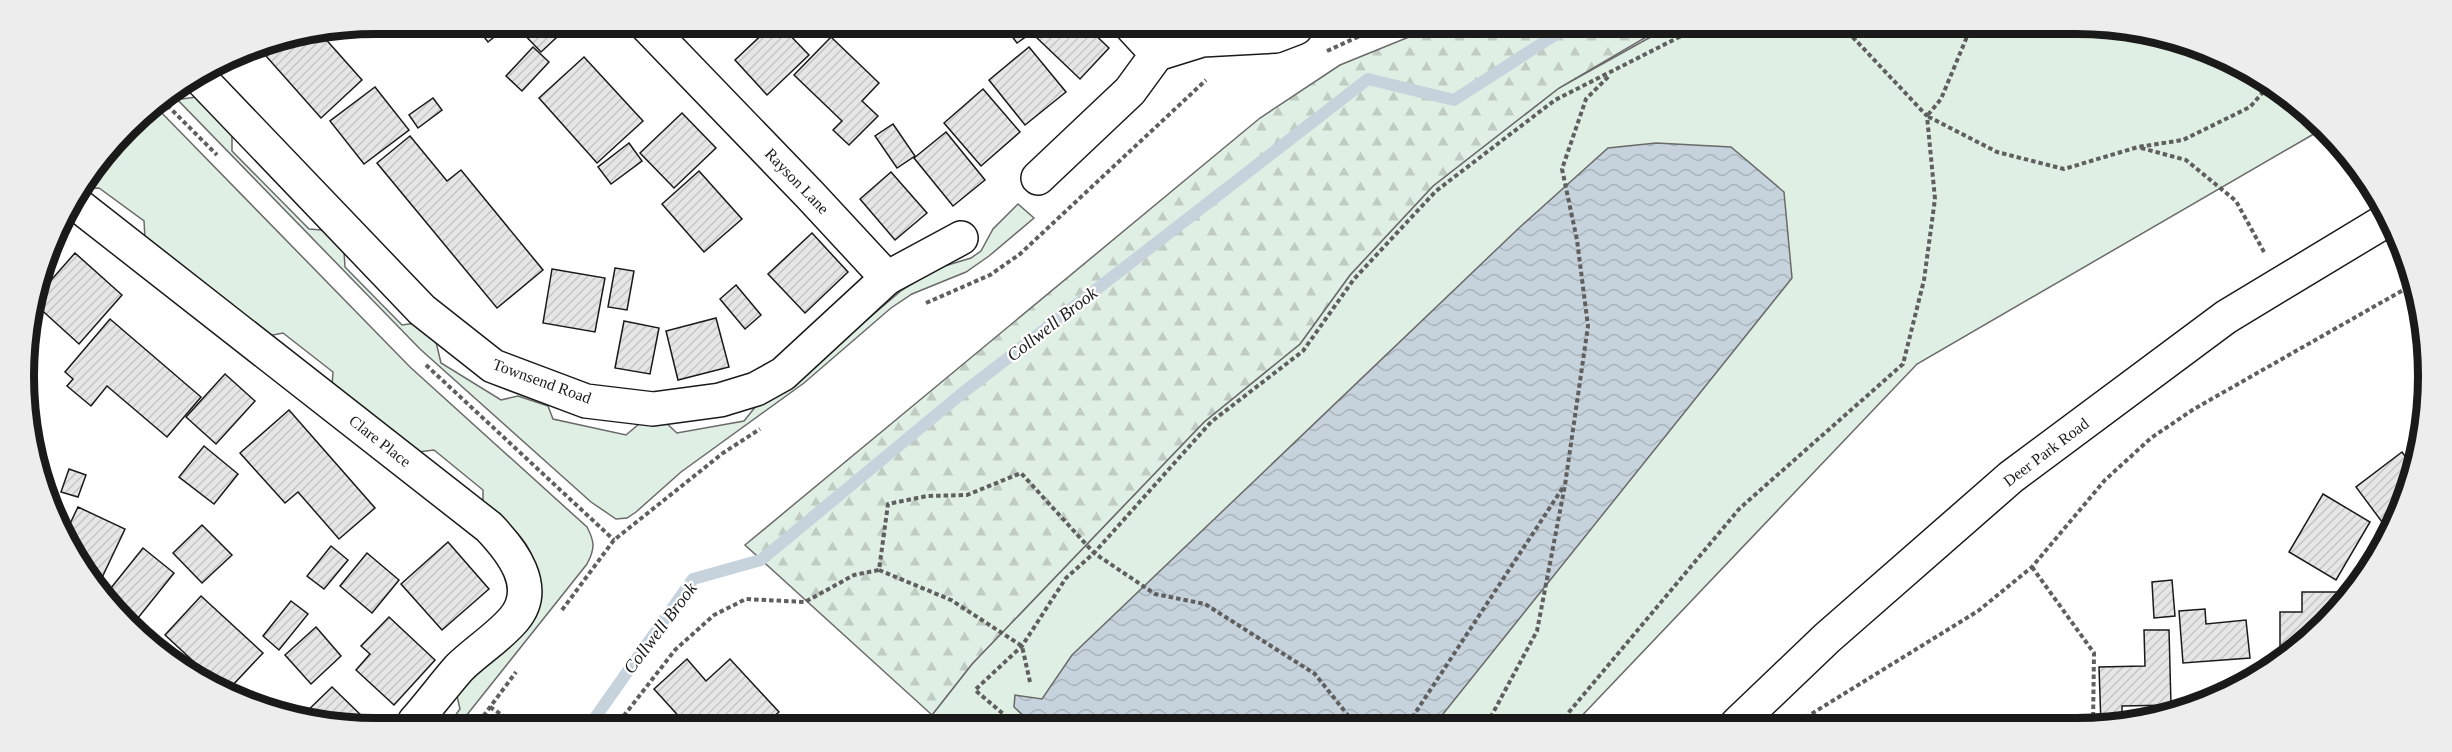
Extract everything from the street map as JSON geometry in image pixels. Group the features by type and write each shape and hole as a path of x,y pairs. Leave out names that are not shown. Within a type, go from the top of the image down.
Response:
{"street":[{"name":"Rayson Lane","path":"655,34 887,278"},
{"path":"1138,34 1157,54"},
{"path":"1038,178 1130,91 1157,54 1202,40 1280,34"},
{"name":"Townsend Road","path":"203,81 422,310 493,366 586,401 653,409 720,400 756,388 783,374 887,278"},
{"name":"Clare Place","path":"79,206 489,527 512,551 520,567 524,585 516,617 460,668 418,718"},
{"name":"Deer Park Road","path":"1743,718 1827,638 2011,477 2226,317 2381,223"},
{"path":"887,278 961,238"}],"path":[{"path":"1326,51 1364,34"},
{"path":"1008,718 975,690 1022,646 1066,578 1094,553 1211,422 1303,351 1354,279 1436,191 1555,100 1685,34"},
{"path":"1850,34 1927,116 1997,152 2064,169 2138,147 2183,140 2250,107 2264,91"},
{"path":"1564,718 1740,508 1903,364 1924,280 1935,199 1927,116 1941,99 1967,34"},
{"path":"1490,718 1537,631 1565,484 1588,326 1577,240 1562,169 1586,99 1611,73"},
{"path":"923,304 990,275 1020,254 1208,79"},
{"path":"2138,147 2186,160 2236,201 2282,283"},
{"path":"1806,718 1978,611 2032,567 2105,480 2151,438 2194,409 2406,288"},
{"path":"559,614 614,540 723,453 770,423"},
{"path":"879,570 888,504 927,496 967,495 1021,473 1094,553 1155,594 1205,604 1315,674 1350,718"},
{"path":"1411,718 1565,484"},
{"path":"2032,567 2094,653 2093,717"},
{"path":"622,718 675,650 714,615 746,599 805,602 854,575 879,570 951,600 1022,646 1030,682"},
{"path":"482,718 518,670"},
{"path":"490,707 507,718"}],"green space":[{"path":"1416,34 1651,34 1559,88 1433,186 1350,275 1300,344 1204,422 972,664 932,715 745,545 1260,118 1340,65"},
{"path":"1656,34 2098,35 2143,41 2207,60 2266,92 2315,133 1917,364 1580,718 948,718 932,715 972,664 1204,422 1300,344 1350,275 1433,186 1559,88"},
{"path":"180,97 182,99 196,97 232,134 232,151 309,229 322,230 344,251 345,267 402,325 416,323 436,342 441,363 501,400 518,396 548,406 553,419 626,435 639,424 664,421 677,433 744,421 756,406 843,340 902,290 938,268 971,258 981,251 993,229 1018,204 1034,218 966,272 912,294 891,308 804,383 681,472 627,518 616,519 591,502 420,349 177,99"},
{"path":"160,111 410,367 587,527 593,546 587,564 464,718 453,718 460,709 457,696 540,593 535,563 524,541 507,523 483,505 483,490 434,450 418,452 332,386 333,372 283,333 268,336 145,238 144,221 99,188 90,189 119,151"}],"water":[{"path":"1656,143 1731,147 1784,192 1792,278 1440,718 1026,718 1014,707 1015,695 1042,699 1072,655 1520,227 1608,148"}],"building":[{"path":"482,34 498,34 488,42"},
{"path":"524,34 560,34 541,52"},
{"path":"763,34 789,34 809,55 767,95 735,60"},
{"path":"1010,34 1030,34 1017,43"},
{"path":"1041,34 1094,34 1109,48 1080,79 1037,38"},
{"path":"831,37 879,83 862,101 878,116 849,145 833,130 842,121 794,75"},
{"path":"325,38 362,80 321,118 264,54"},
{"path":"533,47 549,62 522,91 506,76"},
{"path":"1029,47 1066,92 1025,125 989,80"},
{"path":"584,57 643,121 597,163 539,98"},
{"path":"375,87 409,130 364,164 330,121"},
{"path":"983,89 1020,132 981,166 944,123"},
{"path":"433,98 442,110 418,128 409,115"},
{"path":"682,113 716,148 674,188 640,153"},
{"path":"893,124 915,156 897,168 875,136"},
{"path":"946,132 985,180 953,206 914,158"},
{"path":"410,136 447,181 461,170 543,270 497,308 377,163"},
{"path":"629,143 642,161 611,184 598,167"},
{"path":"699,171 742,219 704,252 662,204"},
{"path":"891,172 927,213 895,240 860,199"},
{"path":"812,233 848,272 805,313 768,274"},
{"path":"75,253 122,295 79,344 41,309 47,285"},
{"path":"615,268 634,271 627,310 608,307"},
{"path":"552,269 605,278 595,332 543,323"},
{"path":"736,285 761,315 745,329 720,299"},
{"path":"716,318 729,367 678,380 666,331"},
{"path":"110,319 201,397 167,437 107,386 91,406 67,386 73,379 65,372"},
{"path":"624,321 659,328 650,374 615,368"},
{"path":"225,374 255,401 216,444 186,417"},
{"path":"289,410 375,508 339,539 298,492 285,503 240,453"},
{"path":"204,446 238,474 214,504 179,477"},
{"path":"2402,452 2407,459 2392,507 2384,524 2356,487"},
{"path":"69,469 86,475 78,497 61,492"},
{"path":"2323,494 2370,522 2336,580 2289,552"},
{"path":"78,507 125,529 101,579 80,547 69,525"},
{"path":"202,525 232,555 202,583 173,553"},
{"path":"448,542 489,589 442,630 401,584"},
{"path":"331,546 348,560 324,589 307,576"},
{"path":"143,548 174,573 138,618 110,590"},
{"path":"367,553 399,580 372,613 340,586"},
{"path":"2172,580 2175,616 2154,618 2152,582"},
{"path":"2302,592 2340,592 2301,633 2280,650 2280,612 2302,612"},
{"path":"201,596 263,653 232,686 205,672 165,635"},
{"path":"291,601 308,614 279,650 263,636"},
{"path":"2205,609 2206,624 2246,620 2250,658 2183,663 2179,611"},
{"path":"389,617 435,660 394,705 356,670 370,654 361,646"},
{"path":"316,627 341,656 311,684 285,655"},
{"path":"2144,630 2169,630 2171,704 2122,706 2122,715 2101,717 2099,667 2145,666"},
{"path":"687,659 706,681 730,659 779,712 772,718 680,718 654,689"},
{"path":"332,687 363,717 331,715 308,711"}],"waterway":[{"name":"Collwell Brook","path":"595,718 693,579 761,560 960,395 1368,79 1454,100 1556,34"}]}
